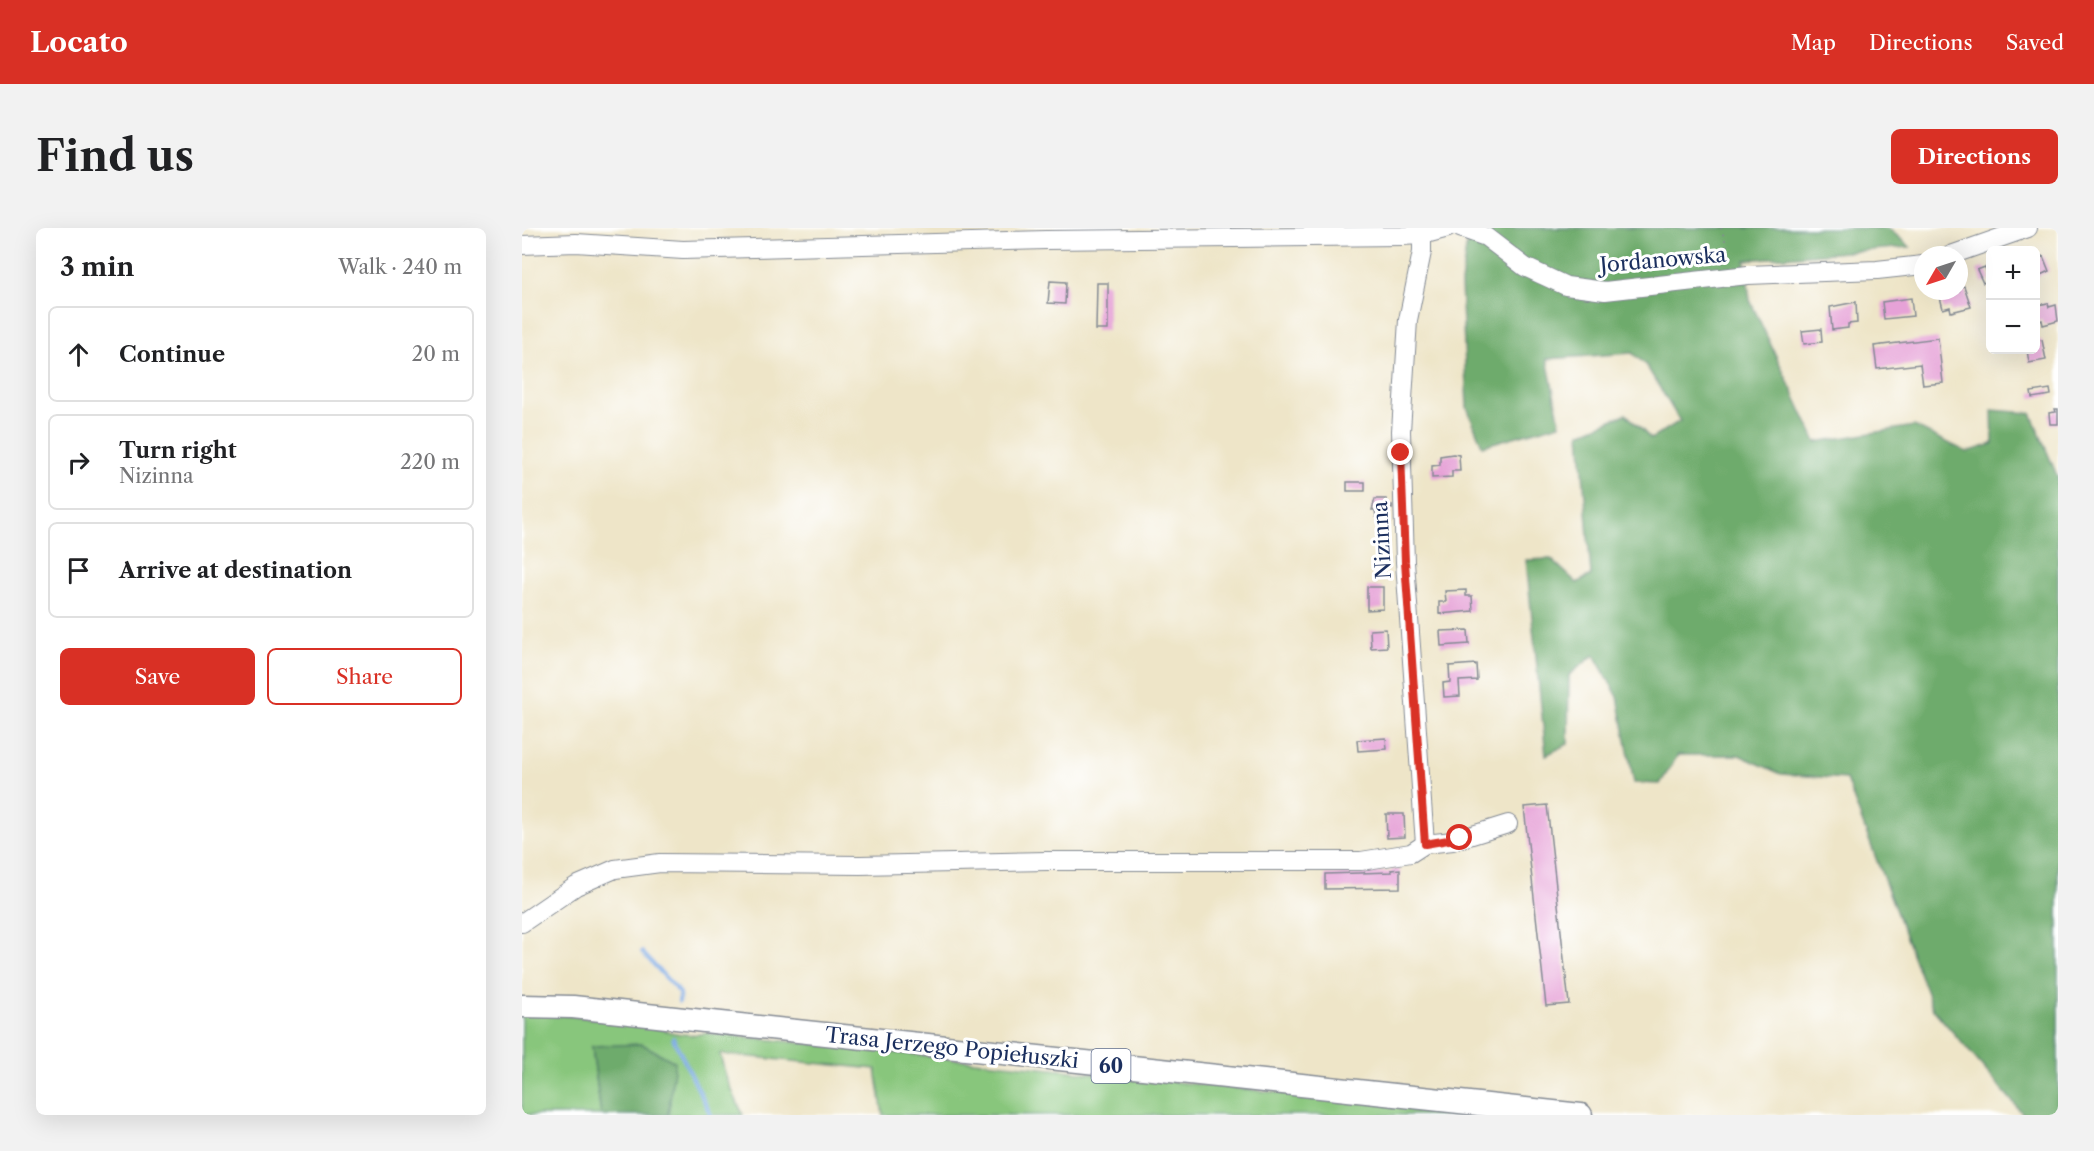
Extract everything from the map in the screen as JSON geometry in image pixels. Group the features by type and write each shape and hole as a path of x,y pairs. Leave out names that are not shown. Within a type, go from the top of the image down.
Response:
{"main road":[{"name":"Trasa Jerzego Popiełuszki","path":"522,996 573,1007"},
{"name":"Trasa Jerzego Popiełuszki","path":"522,1006 573,1007 1581,1115"}],"street":[{"path":"522,245 576,243 683,250 1422,235 1448,228"},
{"name":"Jordanowska","path":"1460,228 1486,237 1525,267 1566,286 1605,291 1718,278 1914,266"},
{"path":"1968,249 2028,228"},
{"name":"Nizinna","path":"1422,235 1422,252 1408,320 1401,431 1405,562 1425,844"},
{"path":"522,923 576,886 615,869 660,864 860,865 1047,861 1361,861 1411,854 1425,844 1452,841 1508,824"}],"path":[{"path":"1718,278 1727,246 1721,228"}],"green space":[{"path":"1469,228 1888,228 1910,247 1745,260 1750,300 1816,442 1914,426 1967,452 1993,444 1992,410 2031,413 2058,478 2058,1115 2024,1115 1933,1009 1846,779 1781,774 1739,755 1678,755 1660,784 1634,783 1618,697 1594,655 1569,675 1568,744 1546,755 1526,560 1551,559 1577,583 1591,575 1580,433 1626,414 1651,439 1680,421 1646,365 1632,353 1547,359 1560,424 1482,446 1467,407 1461,283"},
{"path":"522,1011 645,1024 683,1034 706,1033 1494,1115 883,1115 876,1069 720,1054 726,1077 743,1115 668,1115 670,1102 592,1047 601,1115 522,1115"},
{"path":"642,1044 675,1062 668,1115 601,1115 592,1046"}],"building":[{"path":"2043,256 2049,271 2040,275 2040,257"},
{"path":"1985,267 1986,282 1983,283 1977,270"},
{"path":"1050,281 1066,282 1065,304 1048,303"},
{"path":"1097,283 1108,283 1108,330 1096,330"},
{"path":"1911,298 1913,316 1884,319 1882,302"},
{"path":"1968,298 1971,307 1951,312 1950,307 1943,309 1941,300 1968,300"},
{"path":"1856,302 1857,323 1848,324 1848,328 1832,330 1830,307"},
{"path":"2048,303 2049,307 2056,305 2058,321 2043,325 2042,320 2040,321 2040,305"},
{"path":"1821,329 1822,342 1804,344 1802,331"},
{"path":"1938,338 1943,383 1923,385 1920,364 1877,369 1874,346"},
{"path":"2040,340 2042,340 2046,360 2029,363 2028,354 2040,354"},
{"path":"2050,389 2051,395 2032,398 2031,392"},
{"path":"2055,409 2058,409 2058,424 2050,424 2049,413 2056,412"},
{"path":"1459,455 1460,471 1452,471 1452,477 1432,478 1432,466 1440,465 1440,456"},
{"path":"1347,482 1365,482 1365,491 1347,491"},
{"path":"1375,499 1386,499 1386,505 1392,505 1392,509 1386,509 1387,517 1376,517 1375,510 1372,510"},
{"path":"1367,587 1383,587 1383,609 1367,610"},
{"path":"1466,590 1466,596 1472,596 1473,611 1439,614 1439,602 1446,602 1445,591"},
{"path":"1386,629 1387,647 1371,648 1370,630"},
{"path":"1468,630 1469,644 1441,646 1440,631"},
{"path":"1476,664 1477,680 1459,681 1460,696 1444,697 1443,683 1450,682 1449,666"},
{"path":"1386,738 1387,749 1358,751 1357,740"},
{"path":"1547,805 1569,1004 1546,1006 1524,807"},
{"path":"1386,814 1404,814 1405,837 1387,838"},
{"path":"1400,869 1400,888 1325,889 1325,874 1392,872 1391,870"}],"waterway":[{"path":"642,952 680,993 679,1002"},
{"path":"673,1038 711,1115"}],"route":[{"path":"1401,453 1405,562 1425,844 1460,838"}]}
